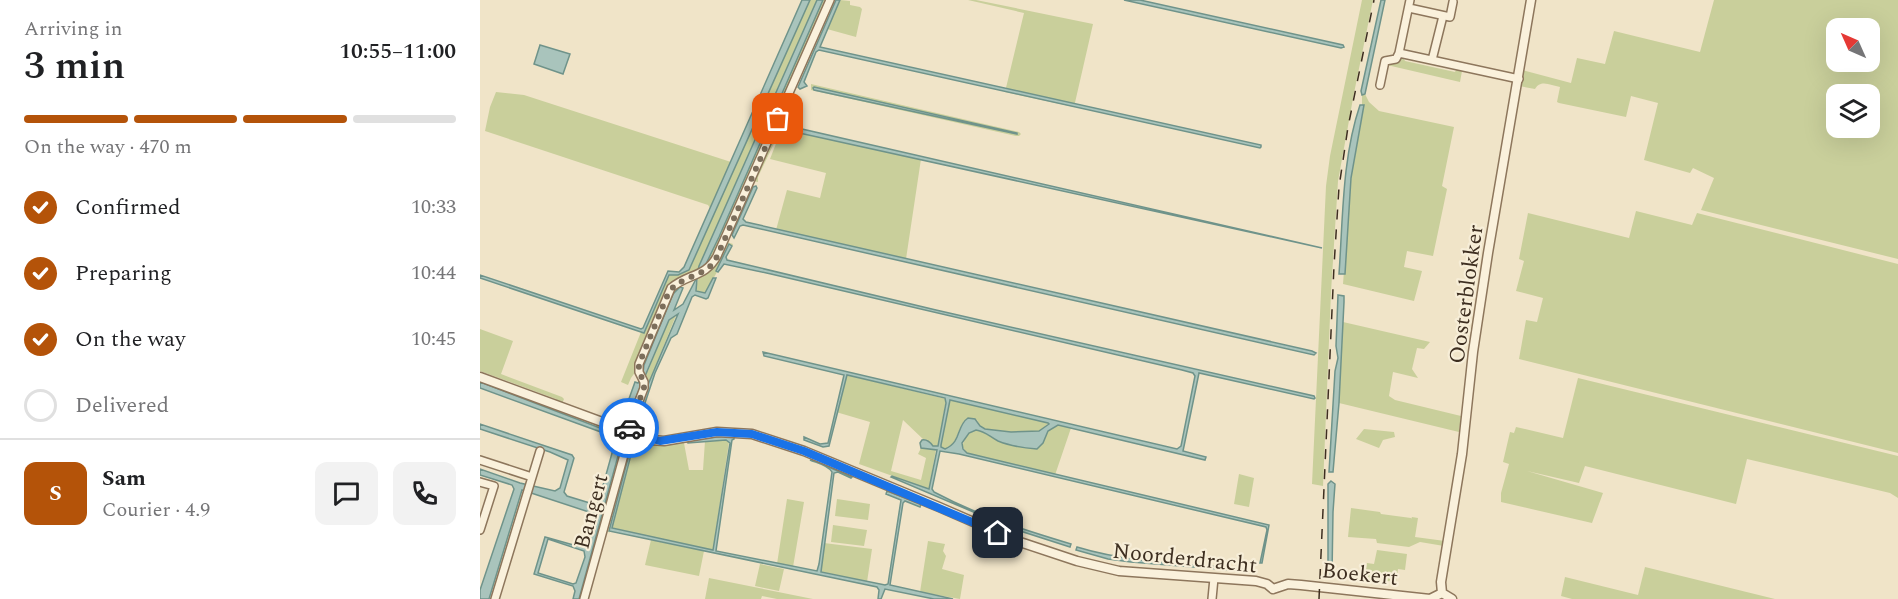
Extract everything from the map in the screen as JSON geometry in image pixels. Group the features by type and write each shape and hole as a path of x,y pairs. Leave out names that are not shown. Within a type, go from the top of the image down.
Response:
{"street":[{"name":"Bangert","path":"584,599 630,433 628,427 644,388 639,364 668,294 676,284 709,268 717,256 830,0"},
{"name":"Oosterblokker","path":"1442,593 1441,582 1462,454 1473,352 1531,0"},
{"path":"1380,85 1385,61 1396,59 1399,53 1410,4 1450,17 1453,2"},
{"path":"1432,60 1443,16"},
{"path":"1399,53 1518,79"},
{"name":"Noorderdracht","path":"480,377 555,407 660,441 717,432 752,434 813,455 1017,541 1077,561 1119,571 1256,581 1267,584 1273,589"},
{"path":"495,599 540,451"},
{"path":"480,460 530,484"},
{"path":"480,482 495,486 480,530"},
{"path":"1212,599 1214,578"},
{"name":"Boekert","path":"1273,589 1288,584 1431,599 1442,593"},
{"path":"1271,599 1273,589"},
{"path":"1442,593 1452,599"}],"green space":[{"path":"810,0 817,0 698,272 674,283 636,371 628,385 621,382 641,332 644,333 669,275 678,275 689,270"},
{"path":"823,0 827,0 714,258 705,266"},
{"path":"840,0 850,1 850,5 862,9 856,37 827,29"},
{"path":"968,0 1093,24 1074,107 1005,92 1024,13"},
{"path":"1362,0 1373,0 1338,181 1323,486 1312,484 1326,186"},
{"path":"1714,0 1898,0 1898,259 1701,210 1714,178 1693,168 1690,173 1644,160 1658,103 1631,96 1626,117 1559,103 1557,102 1560,87 1546,84 1540,84 1535,89 1519,86 1522,70 1571,83 1577,58 1605,64 1614,31 1700,52"},
{"path":"1400,55 1405,61 1455,72 1457,68 1462,71 1460,82 1387,65 1392,61 1397,62"},
{"path":"811,84 1021,134 1016,136 811,90","holes":["813,87 1017,134 814,90"]},
{"path":"496,92 524,95 731,162 710,208 708,205 485,131"},
{"path":"793,93 798,95 781,128 921,159 906,259 776,230 787,190 820,198 826,173 770,159 779,136 758,177 758,182 753,181 773,135 781,132 777,127"},
{"path":"1365,94 1369,102 1379,111 1454,127 1442,186 1447,189 1433,256 1407,251 1404,267 1422,271 1414,301 1343,284 1351,178 1364,106 1362,95"},
{"path":"1636,211 1692,225 1697,213 1898,264 1898,453 1519,359 1526,320 1537,322 1543,298 1516,291 1524,261 1519,259 1528,213 1629,238"},
{"path":"727,242 733,244 727,257 732,246 716,270 706,292 698,292 696,288 699,276"},
{"path":"677,313 647,387 635,430 632,426 643,377 648,371 669,320"},
{"path":"1343,322 1430,342 1424,349 1417,348 1412,369 1418,378 1393,372 1389,396 1395,400 1461,416 1459,432 1339,403"},
{"path":"480,329 513,341 501,374 562,397 564,399 562,404 557,403 556,399 480,371"},
{"path":"847,375 946,399 938,447 924,440 903,420 891,471 921,480 926,458 918,454 921,448 936,449 929,489 859,464 870,422 836,412"},
{"path":"1578,378 1898,456 1898,498 1890,493 1747,459 1736,504 1585,466 1579,483 1527,471 1603,493 1592,523 1501,502 1501,493 1509,464 1503,462 1510,432 1514,433 1516,427 1563,438"},
{"path":"950,400 1049,423 1039,431 1011,432 985,429 977,420 968,418 961,425 954,442 946,449 941,445"},
{"path":"1058,425 1071,428 1055,475 967,453 962,446 968,433 976,430 1012,445 1043,443 1048,431"},
{"path":"1364,429 1394,432 1395,437 1383,440 1379,448 1356,439"},
{"path":"639,440 661,444 684,443 689,470 703,470 705,441 726,440 729,442 713,550 612,528 633,448 631,447 608,530 610,533 607,531 629,446"},
{"path":"1239,474 1254,478 1249,507 1234,504"},
{"path":"787,499 804,502 793,567 777,564"},
{"path":"837,499 870,504 868,520 835,516"},
{"path":"1351,508 1411,519 1412,517 1418,518 1415,537 1445,541 1444,546 1420,542 1409,547 1377,543 1376,539 1348,537"},
{"path":"833,525 867,530 864,546 831,542"},
{"path":"651,540 704,551 699,576 645,565"},
{"path":"928,541 945,544 943,551 946,556 942,569 964,575 960,599 920,592"},
{"path":"824,543 872,549 867,582 821,572"},
{"path":"1377,550 1407,554 1405,570 1398,569 1396,582 1365,578 1367,563 1374,564"},
{"path":"760,564 784,569 779,591 755,586"},
{"path":"1645,567 1775,599 1572,599 1561,596 1565,577 1638,595"},
{"path":"709,578 813,599 777,599 762,596 761,599 705,599"}],"water":[{"path":"802,0 810,0 689,270 678,275 669,275 644,333 480,278 480,275 643,328 668,271 679,272 684,267"},
{"path":"817,0 823,0 719,237 697,279 696,291 705,293 713,278 716,278 708,298 695,295 692,297 677,334 671,338 655,373 641,415 637,418 647,387 678,314 669,320 625,423 620,424 635,382 638,383 643,373 644,365 673,294 680,287 683,288 674,310 683,304 696,279 699,266"},
{"path":"836,0 840,0 820,47 1261,145 1261,147 819,50 816,52 804,82 807,86 800,89 798,87"},
{"path":"1124,0 1140,0 1344,47 1341,48"},
{"path":"1381,0 1385,0 1365,94 1362,95 1361,91"},
{"path":"540,45 570,54 563,74 534,64"},
{"path":"814,87 1017,133 1017,134 814,90"},
{"path":"796,96 798,98 787,123 789,126 1322,248 781,129"},
{"path":"1360,105 1364,105 1351,178 1345,274 1339,274 1346,167"},
{"path":"756,186 743,219 746,222 1316,353 1314,355 743,225 740,226 734,238 732,235 753,187"},
{"path":"729,244 732,246 726,257 727,260 1314,396 1314,399 1199,373 1183,451 1206,457 1205,460 1058,425 1048,431 1043,443 1037,449 1007,444 976,430 969,433 962,443 967,453 1269,525 1262,563 1260,563 1266,527 940,451 932,489 934,492 984,515 1071,544 1070,547 1011,528 891,477 929,489 937,450 921,448 920,443 925,440 933,446 938,446 945,398 847,375 829,446 823,447 804,440 804,437 820,444 828,443 844,375 764,356 763,352 1177,449 1181,446 1195,376 1193,373 771,274 724,264 718,272 716,271","holes":["950,400 1048,423 1039,431 1011,432 985,429 975,419 968,418 964,421 954,442 945,449 941,447"]},
{"path":"1338,295 1344,296 1339,403 1333,472 1329,472 1335,371 1338,358 1336,346"},
{"path":"480,382 613,433 619,433 621,441 618,456 579,599 573,599 575,591 573,586 534,574 545,537 585,547 589,541 595,514 522,490 489,599 480,599 480,590 514,489 512,485 480,475 480,469 520,483 555,491 560,488 568,460 480,429 480,424 572,455 574,458 564,492 567,496 593,504 597,504 599,500 614,446 613,439 609,435 480,388","holes":["548,539 584,551 585,557 576,583 538,573"]},
{"path":"734,436 734,439 732,440 716,551 817,571 832,472 825,466 810,460 812,460 852,477 838,472 834,473 821,572 888,584 901,500 886,494 887,491 921,504 920,507 905,501 903,503 890,585 953,599 934,599 885,589 881,599 878,599 877,587 609,531 631,447 633,447 612,528 713,550 730,443 726,440 687,442"},
{"path":"1331,481 1335,484 1332,575 1328,576 1328,484"},
{"path":"1077,547 1138,560 1244,569 1243,571 1108,559 1076,550"}],"railway":[{"path":"1319,599 1339,187 1348,127 1374,0"}],"way so far":[{"path":"629,428 644,388 639,364 668,294 673,286 706,270 715,261 778,119"}],"route":[{"path":"629,428 630,433 660,441 717,432 752,434 804,451 998,533"}]}
